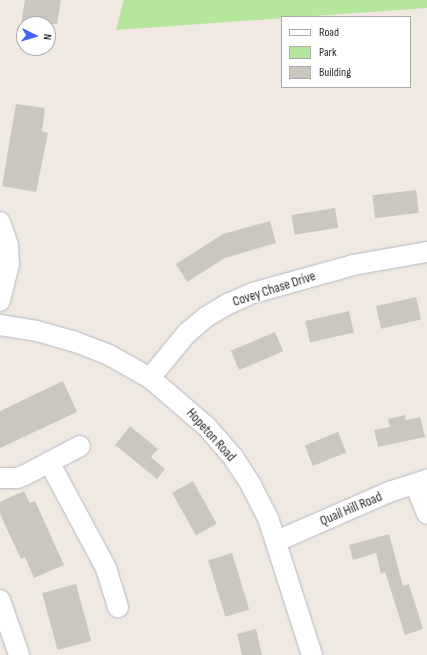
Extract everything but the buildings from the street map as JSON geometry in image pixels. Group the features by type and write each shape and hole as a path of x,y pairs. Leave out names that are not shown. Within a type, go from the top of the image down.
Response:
{"street":[{"path":"0,222 8,245 0,301"},
{"name":"Covey Chase Drive","path":"150,378 187,333 228,304 253,293 353,265 427,252"},
{"name":"Hopeton Road","path":"0,325 36,331 73,341 109,355 150,378 207,427 233,457 251,485 277,541 312,655"},
{"path":"0,478 16,478 80,446"},
{"path":"50,462 106,568 118,607"},
{"path":"421,482 427,514"},
{"name":"Quail Hill Road","path":"277,541 389,492 421,482"},
{"path":"0,600 19,655"}],"green space":[{"path":"124,0 427,0 427,8 314,16 281,16 281,18 116,30"}]}
